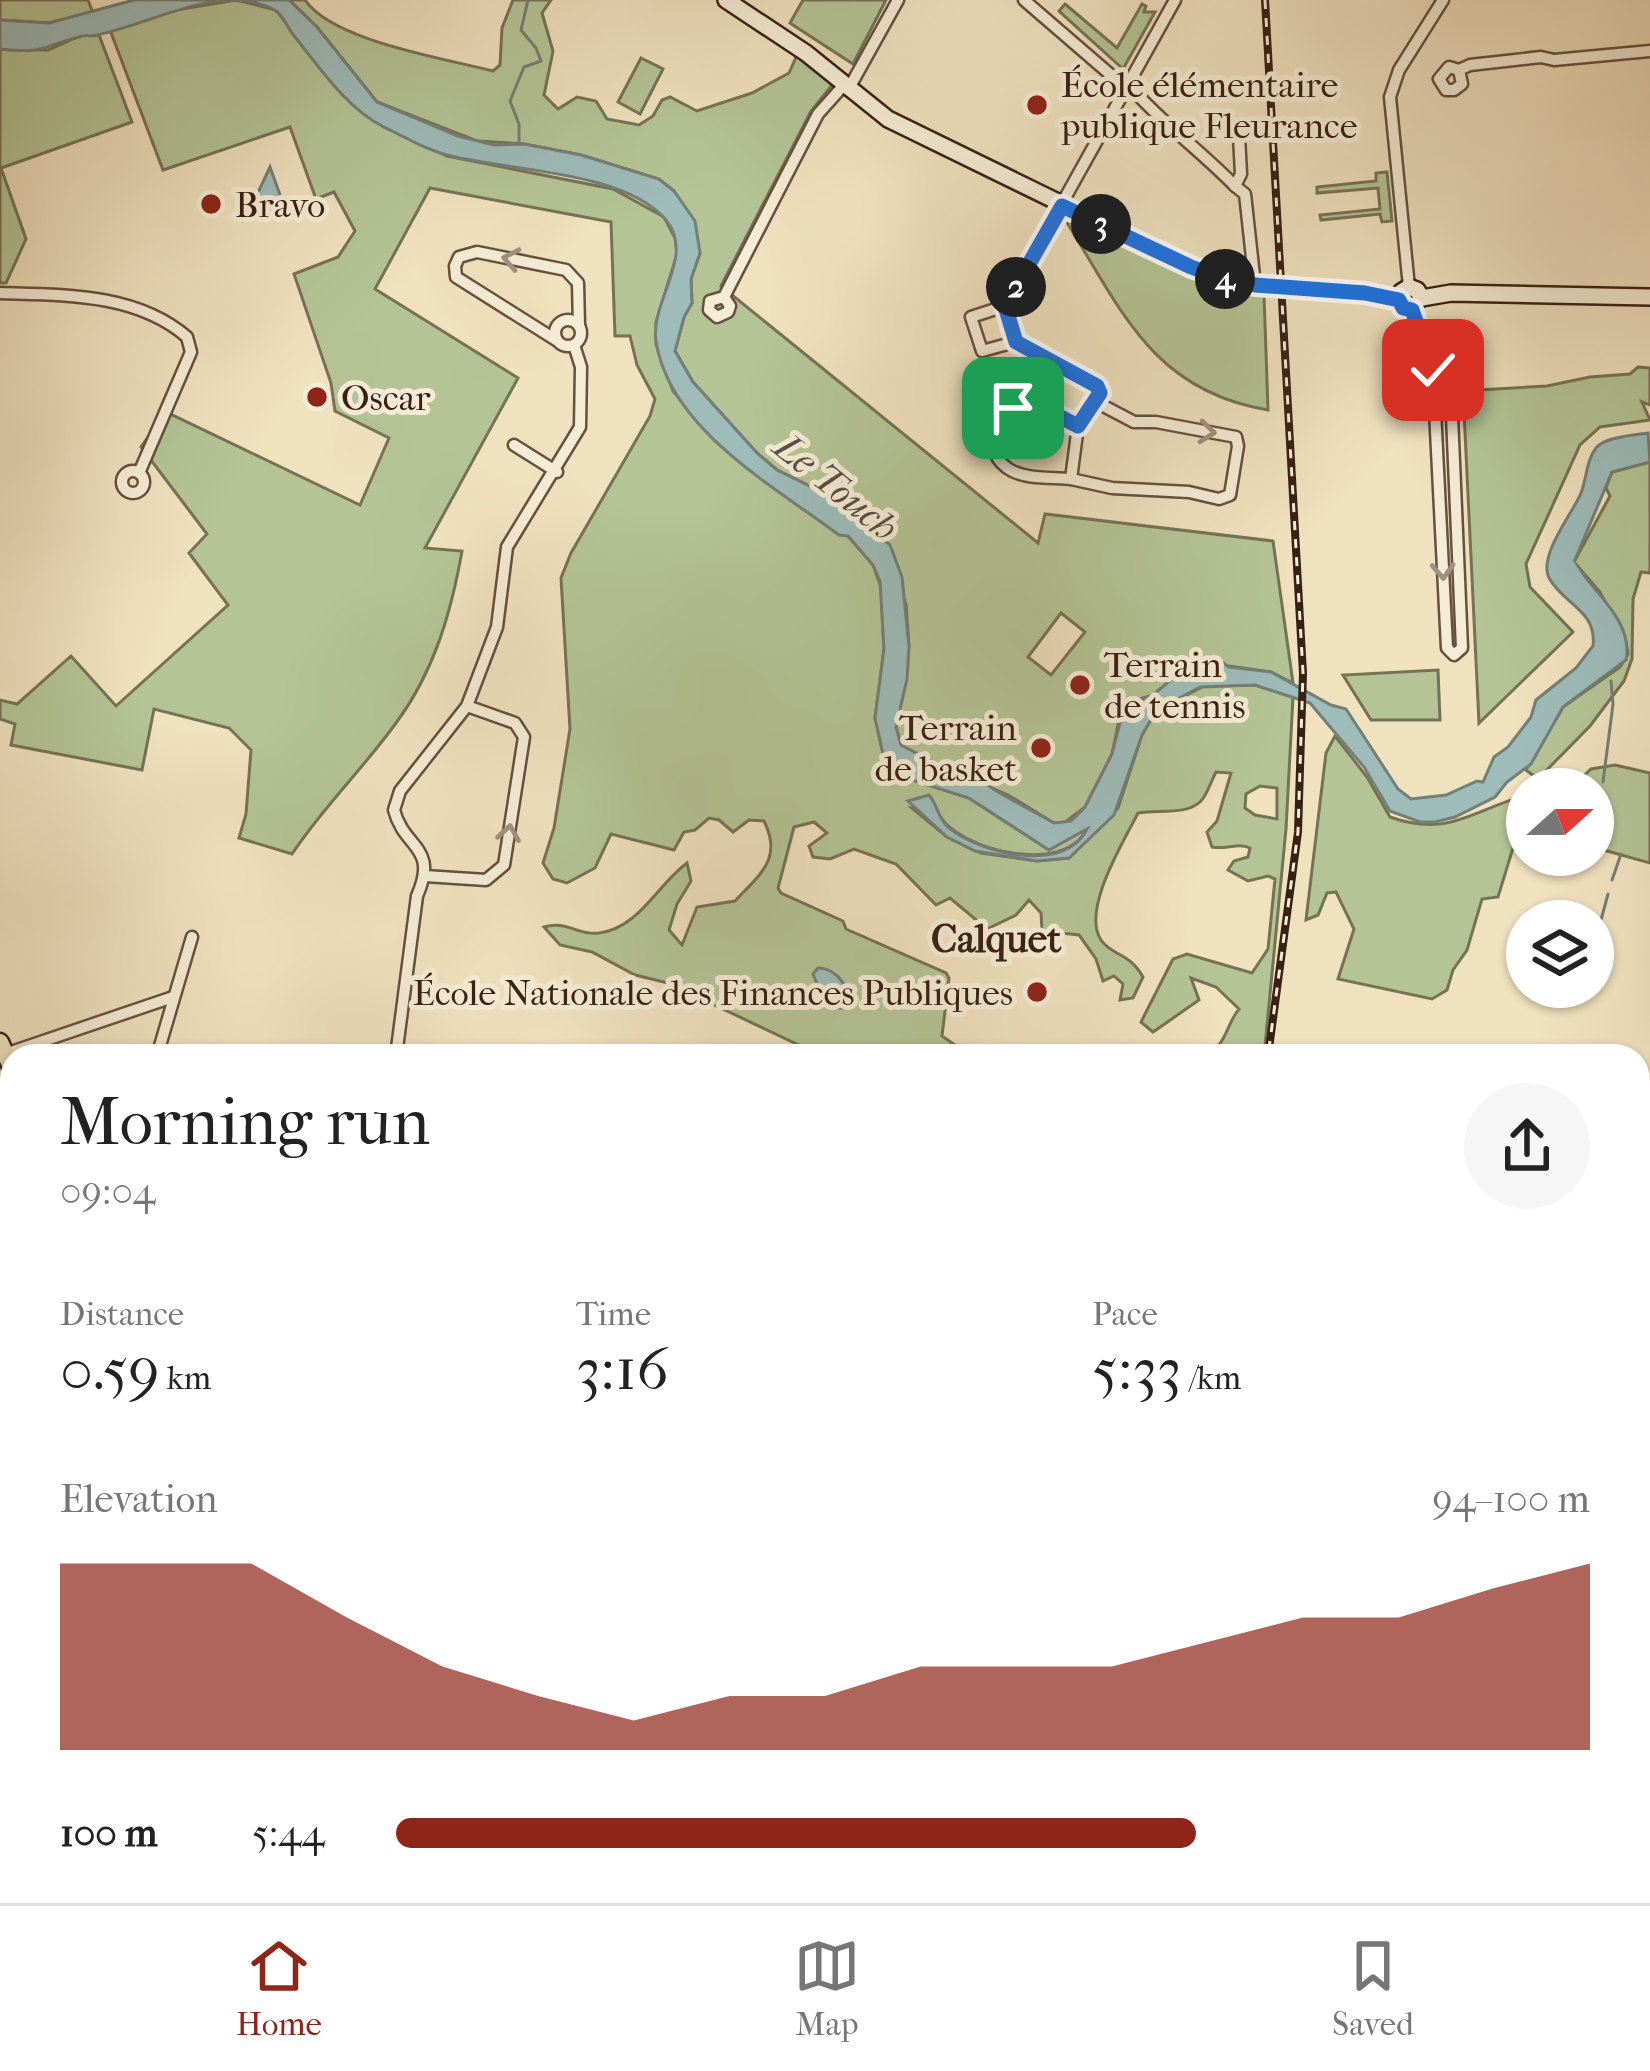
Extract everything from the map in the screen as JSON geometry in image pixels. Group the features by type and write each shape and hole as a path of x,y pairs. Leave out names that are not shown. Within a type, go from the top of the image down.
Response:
{"street":[{"path":"726,0 791,42 845,88 908,130 1191,267 1255,285 1410,299 1451,293 1650,297"},
{"path":"724,297 818,114 845,88 898,0"},
{"path":"1024,0 1119,82"},
{"path":"1071,479 1078,426 1096,402 1097,386 1016,342 982,351 971,317 1005,306 1174,0"},
{"path":"1433,370 1447,648 1454,655 1462,648 1452,416 1410,299 1390,97 1399,70 1443,0"},
{"path":"1459,70 1470,65 1650,51"},
{"path":"1136,93 1245,194 1255,285"},
{"path":"1235,185 1240,174 1239,136"},
{"path":"477,252 566,270 578,284 579,326 580,340 568,347 456,277 454,266 459,257 477,252"},
{"path":"0,293 93,298 129,307 188,337 191,352 139,473"},
{"path":"1005,306 1016,342"},
{"path":"556,340 561,321 568,319 579,326"},
{"path":"398,1044 417,896 425,877 420,848 401,827 394,810 400,791 467,706 497,627 507,547 580,427 581,367 574,345"},
{"path":"1078,426 1039,406 1022,405 1001,416 992,434 995,453 1012,471 1112,488 1189,492 1219,499 1232,490 1236,437 1133,422 1096,402"},
{"path":"514,445 556,472"},
{"path":"1439,501 1456,501"},
{"path":"425,877 486,880 504,865 524,737 515,723 467,706"},
{"path":"161,1044 192,937"},
{"path":"38,1044 173,997"}],"green space":[{"path":"0,0 88,0 93,13 48,23 0,20"},
{"path":"236,0 276,10 340,90 384,127 447,156 613,189 664,217 677,254 656,322 656,344 673,391 715,441 838,534 848,536 873,565 881,587 884,649 875,718 884,758 900,776 969,798 1049,850 1087,828 1076,843 1058,851 1012,853 966,838 937,812 912,808 947,837 981,853 1037,861 1069,858 1118,808 1142,735 1156,711 1204,686 1255,685 1293,697 1265,1044 1219,1044 1239,1009 1216,987 1191,978 1199,1000 1153,1032 1141,1022 1173,959 1187,954 1252,973 1268,949 1275,879 1248,881 1228,870 1234,861 1248,857 1250,848 1212,847 1207,832 1217,821 1231,773 1216,772 1195,806 1138,813 1115,858 1100,894 1096,927 1105,945 1132,963 1143,977 1133,998 1120,1000 1123,984 1114,976 1103,981 1096,959 1079,935 1042,931 1041,913 1029,900 1016,915 987,929 950,898 936,905 896,864 854,849 830,859 813,857 809,846 827,833 814,822 794,827 778,888 781,893 843,921 846,929 946,973 942,1036 954,1044 797,1044 668,983 635,975 592,952 560,945 544,927 559,925 592,933 613,929 637,914 687,863 691,881 669,930 682,945 697,907 735,901 766,865 771,846 764,821 749,820 733,832 709,818 695,830 684,832 674,850 611,834 595,868 567,883 553,879 543,863 554,828 570,729 561,578 655,399 637,365 630,336 615,336 611,222 430,188 375,289 518,378 425,548 462,551 431,663 396,723 292,854 239,838 246,814 251,750 229,728 154,709 142,770 11,745 15,724 0,719 0,700 17,704 71,656 116,706 228,605 189,553 207,534 141,447 166,412 360,505 389,438 335,411 331,383 294,274 338,257 355,231 334,192 316,199 290,127 163,170 110,30 176,10","holes":["1260,786 1277,788 1277,819 1245,808 1246,794"]},
{"path":"289,0 305,0 339,27 364,37 493,71 500,65 502,28 513,0 551,0 542,13 553,51 544,95 558,109 577,97 596,101 607,119 639,125 670,97 697,111 752,93 789,73 798,53 833,84 811,111 721,286 1038,543 1045,514 1273,541 1293,683 1271,672 1207,663 1188,667 1153,695 1130,702 1120,715 1112,754 1085,807 1064,823 1054,823 1008,795 909,752 901,745 896,727 909,646 906,604 881,536 838,500 777,470 757,453 693,382 675,351 692,303 691,279 700,253 674,191 659,179 581,155 477,141 377,102","holes":["1061,613 1085,632 1051,675 1028,657"]},
{"path":"803,0 886,0 853,64 790,23"},
{"path":"1065,4 1117,48 1142,4 1144,12 1155,12 1123,69 1059,11"},
{"path":"82,35 99,35 132,122 1,168 26,239 6,283 0,283 0,49 48,50"},
{"path":"641,58 663,69 640,114 618,102"},
{"path":"1387,172 1392,221 1382,222 1380,214 1321,220 1320,215 1380,209 1378,188 1317,193 1317,187 1376,181 1376,173"},
{"path":"1066,221 1194,275 1264,295 1268,410 1229,400 1168,366 1124,315"},
{"path":"1638,367 1650,368 1650,405 1642,402 1650,420 1600,427 1580,445 1526,564 1530,587 1573,632 1479,723 1463,391 1547,386 1630,374"},
{"path":"1650,462 1650,573 1641,572 1633,599 1632,659 1624,681 1590,726 1549,768 1527,768 1563,707 1620,667 1628,654 1600,592 1574,562 1610,496 1606,488 1612,472"},
{"path":"1438,670 1440,720 1371,720 1343,675"},
{"path":"1335,736 1390,817 1411,823 1445,823 1506,803 1506,871 1498,897 1482,899 1467,950 1447,990 1432,999 1338,979 1354,929 1336,892 1327,893 1318,915 1306,920 1326,753"},
{"path":"1615,765 1650,773 1650,863 1614,853 1614,768 1597,768"}],"water":[{"path":"134,0 238,0 184,8 42,49 0,49 0,20 49,23"},
{"path":"238,0 289,0 377,102 458,136 581,155 659,179 674,191 695,221 700,253 691,279 692,303 675,351 693,382 777,470 838,500 890,545 902,577 909,646 896,727 901,745 949,770 968,770 1054,823 1071,821 1085,807 1112,754 1124,707 1153,695 1185,668 1222,662 1271,672 1346,709 1398,789 1411,799 1446,795 1483,782 1494,757 1531,717 1536,700 1576,668 1593,646 1585,616 1549,578 1548,558 1600,444 1648,433 1650,462 1612,472 1574,562 1618,620 1627,646 1626,660 1563,707 1531,764 1506,768 1506,783 1495,797 1455,817 1420,822 1390,811 1364,767 1310,703 1255,685 1200,687 1156,711 1142,735 1114,815 1069,858 1037,861 975,851 947,837 908,801 929,795 944,823 962,836 1020,855 1060,852 1087,829 1049,850 969,798 900,776 884,758 875,718 884,649 880,581 848,536 839,535 728,453 681,402 665,373 656,341 676,248 666,220 623,191 565,175 451,156 384,127 335,87 277,12"},
{"path":"270,167 284,206 245,220"},
{"path":"818,968 842,982 848,995 846,1008 837,1008 827,990 817,984 813,974"}],"waterway":[{"path":"519,144 519,124 510,101 524,67 541,61 521,30 528,0"},
{"name":"Le Touch","path":"1563,560 1597,613"},
{"path":"1605,768 1613,704 1611,681"},
{"path":"1612,880 1621,854"},
{"path":"1606,900 1608,894"}],"railway":[{"path":"1265,0 1303,673 1298,832 1270,1044"}],"place":[{"name":"École élémentaire publique Fleurance","path":"1037,105"},
{"name":"Bravo","path":"211,204"},
{"name":"Oscar","path":"317,397"},
{"name":"Terrain de tennis","path":"1080,685"},
{"name":"Terrain de basket","path":"1041,748"},
{"name":"École Nationale des Finances Publiques","path":"1037,992"}],"district":[{"name":"Calquet","path":"996,938"}],"route":[{"path":"1013,408 1039,406 1078,426 1100,393 1097,386 1016,342 1005,306 1062,206 1228,280 1399,300 1403,308 1412,310 1433,370"}]}
